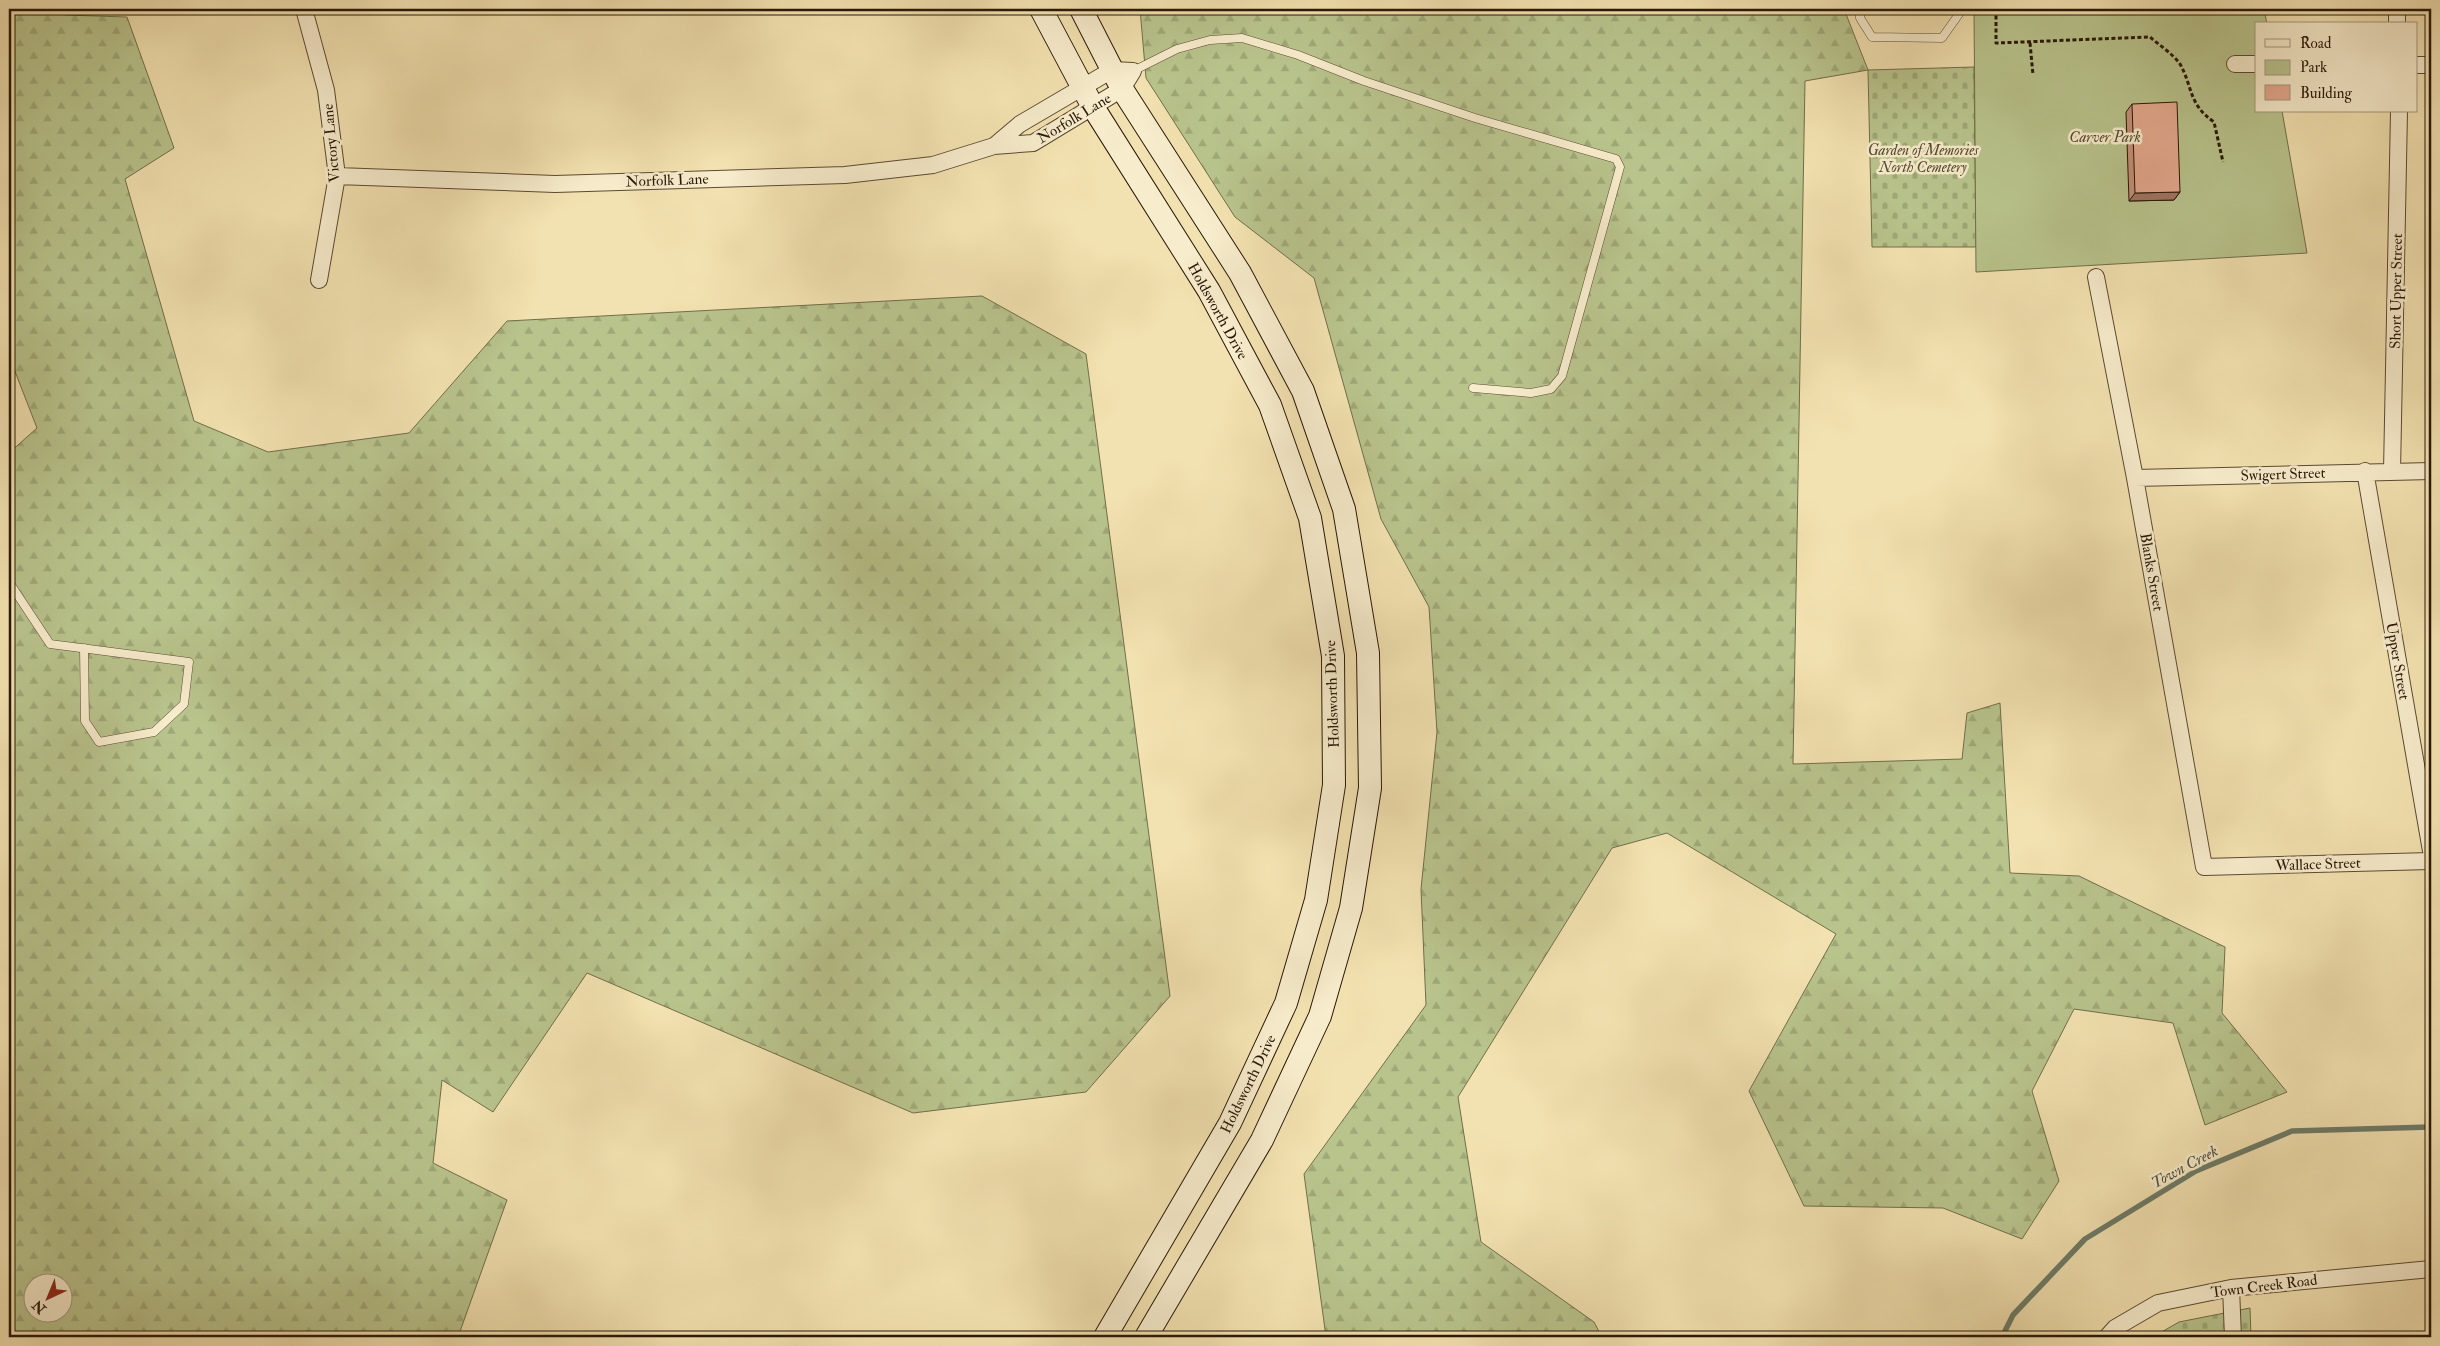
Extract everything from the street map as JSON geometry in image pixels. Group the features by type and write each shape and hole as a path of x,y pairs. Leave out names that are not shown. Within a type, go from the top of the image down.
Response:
{"main road":[{"name":"Holdsworth Drive","path":"1041,9 1088,97 1209,290 1270,405 1310,518 1333,656 1334,785 1316,900 1286,1003 1230,1123 1105,1337"},
{"path":"1081,9 1240,273 1303,391 1344,509 1368,653 1370,788 1351,908 1320,1016 1262,1140 1146,1337"}],"street":[{"name":"Victory Lane","path":"304,9 326,90 337,176 319,280"},
{"path":"2397,9 2397,22"},
{"path":"2235,64 2255,64"},
{"path":"2418,65 2431,65"},
{"name":"Norfolk Lane","path":"994,146 1020,124 1088,97 1123,77"},
{"name":"Norfolk Lane","path":"337,176 554,184 845,175 933,165 994,146 1033,143 1088,97"},
{"name":"Short Upper Street","path":"2392,472 2399,112"},
{"name":"Blanks Street","path":"2096,278 2135,478 2204,867"},
{"name":"Swigert Street","path":"2135,478 2365,471 2431,471"},
{"name":"Upper Street","path":"2365,471 2431,851"},
{"name":"Wallace Street","path":"2204,867 2431,861"},
{"name":"Town Creek Road","path":"2107,1337 2115,1328 2158,1303 2231,1288 2431,1269"},
{"path":"2231,1288 2233,1337"}],"lane":[{"path":"1860,9 1860,18 1872,37 1942,38 1959,14 1959,9"},
{"path":"1123,77 1178,49 1210,40 1242,38 1298,55 1364,81 1475,118 1616,159 1620,167 1562,376 1551,389 1531,393 1473,388"},
{"path":"9,582 50,644 84,648 189,662 184,704 154,732 99,742 85,721 84,648"}],"path":[{"path":"1996,9 1996,43 2150,37 2179,64 2192,98 2206,116 2214,122 2223,162"},
{"path":"2030,43 2033,75"}],"green space":[{"path":"9,9 58,9 65,15 127,17 174,148 125,179 194,421 268,452 409,433 507,321 982,296 1086,354 1170,996 1086,1092 913,1113 587,973 493,1112 442,1080 433,1163 507,1200 458,1337 9,1337 9,453 37,428 9,356"},
{"path":"1140,9 1844,9 1868,70 1805,81 1793,764 1962,759 1967,713 2000,703 2010,873 2079,876 2225,947 2222,1013 2287,1092 2205,1125 2173,1023 2074,1009 2032,1091 2059,1181 2022,1239 1943,1208 1804,1206 1749,1091 1836,934 1667,833 1612,848 1458,1097 1481,1242 1594,1322 1602,1337 1326,1337 1304,1174 1426,1005 1421,889 1437,732 1429,607 1381,519 1314,278 1235,217 1146,78"},
{"name":"Carver Park","path":"1974,9 2264,9 2267,22 2255,22 2255,112 2282,112 2307,253 1976,272"},
{"name":"Garden of Memories North Cemetery","path":"1974,67 1976,247 1872,247 1868,70"},
{"path":"2250,1308 2251,1337 2153,1337 2179,1322"}],"building":[{"path":"2177,102 2180,192 2135,193 2132,104"}],"waterway":[{"name":"Town Creek","path":"2002,1337 2013,1315 2085,1239 2196,1171 2292,1131 2431,1127"}]}
